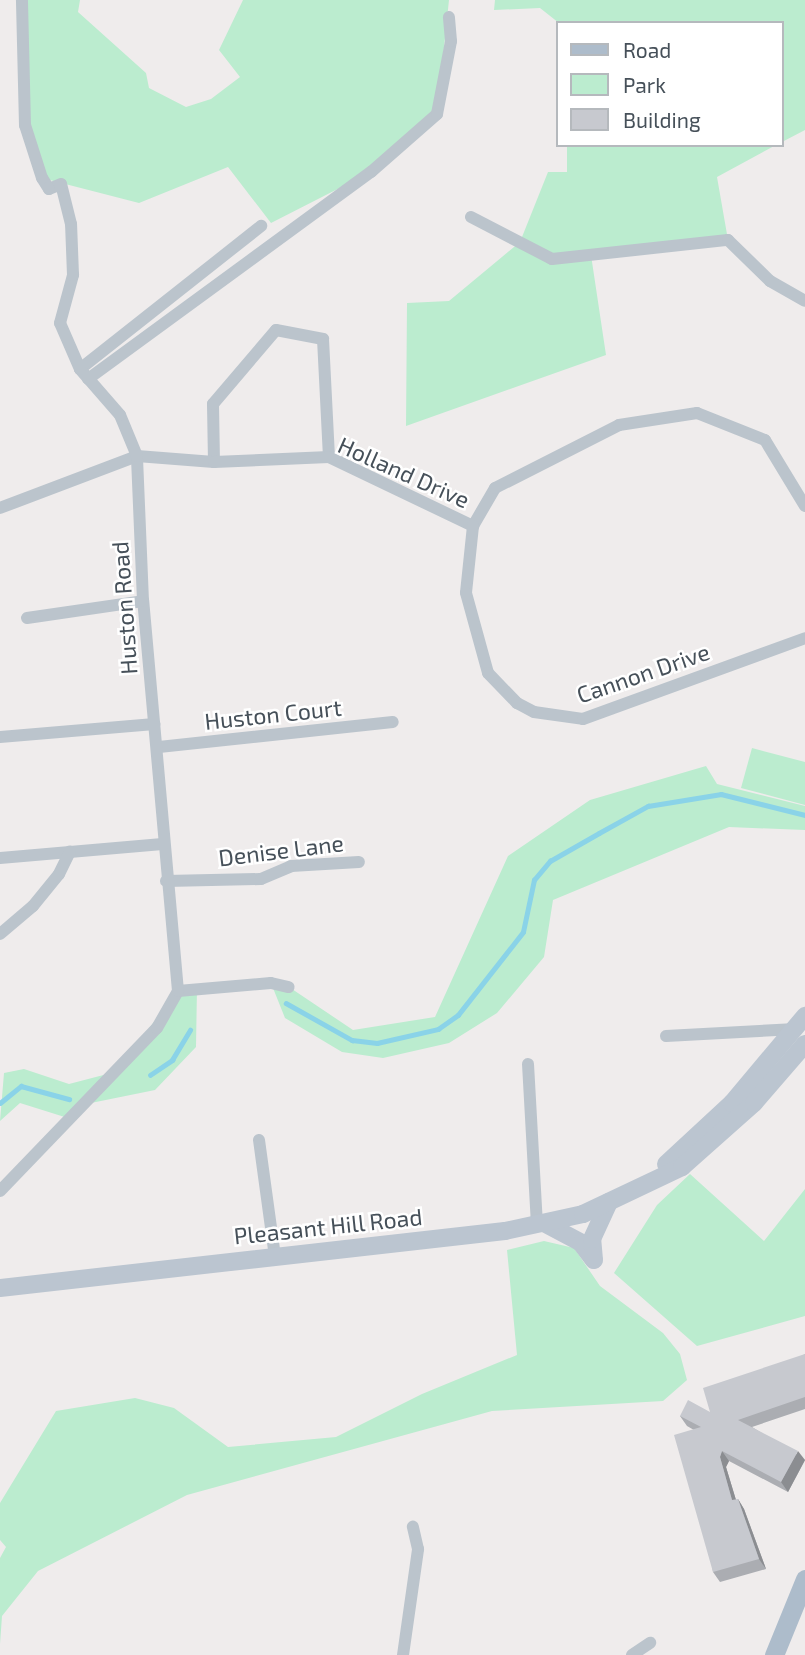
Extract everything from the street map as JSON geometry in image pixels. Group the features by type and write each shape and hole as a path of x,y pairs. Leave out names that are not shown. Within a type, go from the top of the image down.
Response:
{"main road":[{"name":"Pleasant Hill Road","path":"0,1288 541,1225 609,1202 652,1177 732,1102 802,1030"},
{"path":"541,1225 580,1243 594,1260 592,1239 609,1202"},
{"path":"774,1655 805,1579"}],"street":[{"name":"Huston Road","path":"22,0 25,125 42,178 49,189 61,184 71,224 73,275 60,323 84,374 120,415 137,456 143,601 154,724 159,747 163,844 178,991"},
{"path":"84,374 371,172 437,114 451,41 449,17"},
{"path":"471,217 552,259 728,240 770,281 805,300"},
{"path":"84,374 261,226"},
{"path":"214,462 213,404 276,330 323,339 329,457"},
{"name":"Holland Drive","path":"0,508 137,456 214,462 329,457 472,526 495,488 606,431 663,416 697,413 765,440 805,506"},
{"name":"Cannon Drive","path":"472,526 466,593 488,673 517,703 534,712 583,719 805,638"},
{"path":"27,618 143,601"},
{"name":"Huston Court","path":"159,747 393,722"},
{"path":"0,737 154,724"},
{"path":"0,858 163,844"},
{"path":"0,934 42,895 59,874 70,851"},
{"name":"Denise Lane","path":"166,881 261,879 291,866 359,862"},
{"path":"0,1191 157,1028 178,991 271,983 289,987"},
{"path":"666,1036 802,1030"},
{"path":"528,1064 541,1225"},
{"path":"259,1140 275,1257"},
{"path":"403,1655 418,1549 412,1527"},
{"path":"632,1655 650,1643"}],"green space":[{"path":"22,0 80,0 78,12 146,73 149,88 186,107 211,99 240,77 219,50 243,0 449,0 437,114 371,172 271,223 228,167 139,203 42,178 25,125"},
{"path":"495,0 805,0 805,130 784,141 784,21 556,21 540,8 494,10"},
{"path":"567,147 772,147 717,177 728,240 591,255 606,355 406,426 407,303 449,301 520,242 548,172 567,172"},
{"path":"752,748 805,762 805,805 741,788"},
{"path":"706,766 717,784 805,806 805,830 729,827 553,900 544,957 497,1013 449,1043 383,1058 342,1052 285,1018 271,983 289,987 353,1030 435,1017 508,856 590,800"},
{"path":"197,988 196,1047 155,1090 86,1104 71,1119 20,1103 0,1121 4,1073 24,1069 69,1084 115,1072 178,991"},
{"path":"690,1174 764,1241 805,1189 805,1316 697,1346 614,1273 657,1205"},
{"path":"544,1241 574,1248 600,1286 663,1333 680,1354 687,1380 663,1401 492,1411 187,1495 38,1571 2,1616 0,1644 0,1558 6,1547 0,1540 0,1503 56,1411 135,1398 174,1408 228,1447 336,1437 422,1394 517,1355 507,1250"}],"building":[{"path":"805,1354 805,1397 738,1420 798,1451 781,1482 722,1451 720,1457 732,1500 738,1499 759,1559 713,1572 674,1435 701,1427 680,1416 688,1400 710,1412 703,1388"}],"waterway":[{"path":"286,1003 352,1040 377,1043 438,1029 458,1015 523,932 534,880 550,861 648,806 721,794 805,815"},
{"path":"150,1075 172,1060 190,1030"},
{"path":"0,1103 21,1086 69,1099"}]}
